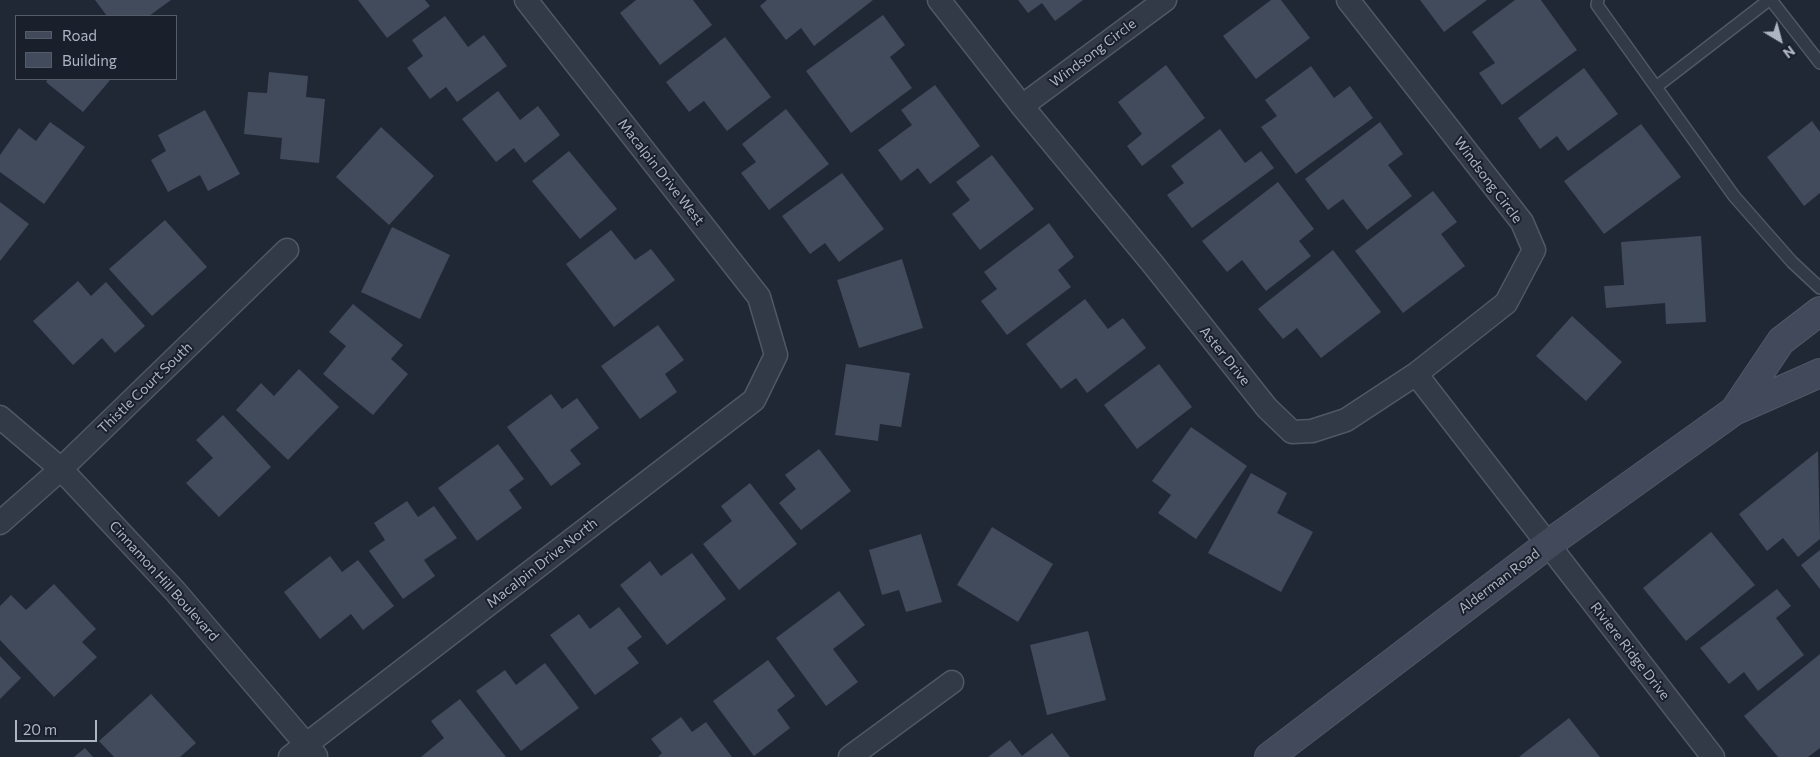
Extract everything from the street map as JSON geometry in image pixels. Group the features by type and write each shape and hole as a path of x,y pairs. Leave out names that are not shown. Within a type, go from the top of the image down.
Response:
{"street":[{"name":"Macalpin Drive West","path":"526,0 759,297 776,355"},
{"name":"Aster Drive","path":"939,0 1022,106 1152,263 1267,408 1292,432 1312,431 1346,420 1416,374"},
{"name":"Windsong Circle","path":"1022,106 1165,0"},
{"name":"Windsong Circle","path":"1348,0 1522,222 1534,250 1506,303 1416,374"},
{"name":"Thistle Court South","path":"0,523 61,469 287,250"},
{"name":"Alderman Road","path":"1734,411 1781,341 1820,311"},
{"name":"Macalpin Drive North","path":"304,753 754,400 776,355"},
{"path":"1416,374 1547,546"},
{"name":"Alderman Road","path":"1277,755 1547,546 1734,411 1820,374"},
{"name":"Cinnamon Hill Boulevard","path":"0,417 61,469 175,590 304,753"},
{"name":"Riviere Ridge Drive","path":"1547,546 1713,757"},
{"path":"850,757 952,682"}],"lane":[{"path":"1598,0 1597,5 1734,196 1792,262 1820,288"},
{"path":"1656,87 1770,0 1820,63"}],"building":[{"path":"95,0 171,0 150,15 106,15"},
{"path":"358,0 425,0 430,6 387,38"},
{"path":"636,0 693,0 712,25 660,65 620,13"},
{"path":"767,0 873,0 814,46 801,28 786,40 760,6"},
{"path":"1018,0 1083,0 1055,21 1042,3 1028,13"},
{"path":"1271,0 1281,0 1310,38 1256,79 1223,36"},
{"path":"1420,0 1487,0 1444,32"},
{"path":"1515,0 1541,0 1577,50 1502,105 1479,73 1495,63 1472,32"},
{"path":"883,15 905,45 890,57 912,88 851,133 806,71"},
{"path":"445,16 468,47 484,35 507,66 457,102 446,87 430,99 407,68 423,56 412,40"},
{"path":"725,37 771,97 727,131 704,101 689,112 666,82"},
{"path":"1166,65 1205,118 1142,166 1127,146 1142,134 1118,102"},
{"path":"1311,66 1334,98 1350,86 1373,118 1296,174 1261,127 1277,116 1265,100"},
{"path":"1584,68 1618,114 1568,151 1557,136 1540,149 1518,118"},
{"path":"269,72 308,76 306,97 325,99 319,163 280,159 282,138 244,134 248,92 267,93"},
{"path":"47,80 110,80 83,112 46,82"},
{"path":"935,85 980,146 930,184 918,168 901,181 878,150 912,125 901,110"},
{"path":"498,91 520,120 538,106 560,135 525,163 514,148 496,162 462,119"},
{"path":"786,109 829,164 769,210 741,173 756,162 742,144"},
{"path":"205,110 240,174 208,191 200,175 168,192 151,160 166,151 158,135"},
{"path":"1812,121 1820,132 1820,193 1804,206 1767,157"},
{"path":"50,122 85,147 44,204 0,172 0,155 19,128 36,141"},
{"path":"1380,122 1403,154 1388,165 1412,196 1367,230 1343,199 1328,210 1305,179"},
{"path":"1641,124 1681,177 1604,234 1564,181"},
{"path":"381,127 434,176 389,225 336,177"},
{"path":"1220,129 1245,163 1261,151 1274,168 1192,228 1167,195 1184,183 1171,166"},
{"path":"569,151 617,209 580,239 532,181"},
{"path":"992,155 1034,209 980,250 952,214 970,200 956,182"},
{"path":"842,173 884,229 839,262 825,243 810,254 782,216"},
{"path":"1278,182 1314,229 1299,241 1311,256 1266,291 1242,260 1227,272 1202,241"},
{"path":"1433,191 1457,222 1441,234 1465,266 1403,313 1355,251"},
{"path":"0,202 29,224 0,261"},
{"path":"165,220 207,267 152,316 109,269"},
{"path":"1049,223 1074,257 1058,270 1071,287 1007,335 981,301 997,289 984,272"},
{"path":"392,227 450,255 420,319 361,292"},
{"path":"611,230 635,260 651,249 675,280 614,327 566,264"},
{"path":"1701,236 1706,322 1666,324 1665,303 1606,308 1604,286 1624,285 1621,242"},
{"path":"1333,250 1381,312 1321,358 1297,328 1283,339 1258,309"},
{"path":"902,259 923,328 859,348 837,280"},
{"path":"78,281 91,296 106,282 145,326 115,353 102,338 73,365 33,321"},
{"path":"1085,299 1108,329 1123,318 1146,348 1087,393 1076,378 1061,389 1026,344"},
{"path":"353,304 403,345 391,359 408,374 373,415 323,374 346,346 329,332"},
{"path":"1572,316 1622,362 1586,401 1536,356"},
{"path":"658,325 684,360 665,374 677,392 640,419 601,366"},
{"path":"846,364 910,373 901,427 880,424 878,441 835,435"},
{"path":"1159,364 1192,407 1137,449 1104,405"},
{"path":"299,369 339,407 288,460 236,410 261,383 274,396"},
{"path":"551,394 562,409 577,398 599,428 570,450 581,464 551,486 507,427"},
{"path":"223,415 271,467 219,517 186,483 213,458 196,440"},
{"path":"1191,427 1247,466 1196,539 1158,513 1171,495 1152,481"},
{"path":"498,444 524,479 509,490 522,508 477,541 438,488"},
{"path":"819,449 851,491 801,530 779,503 796,489 785,475"},
{"path":"1818,451 1820,539 1798,557 1783,538 1767,551 1739,514"},
{"path":"1251,473 1287,493 1277,513 1313,532 1281,592 1208,553"},
{"path":"750,483 797,544 739,590 703,544 732,521 721,506"},
{"path":"407,501 418,517 434,506 457,538 424,560 435,576 403,599 369,551 385,540 374,523"},
{"path":"992,527 1053,564 1018,622 957,585"},
{"path":"1711,532 1755,585 1686,641 1643,588"},
{"path":"921,534 942,602 906,612 899,590 882,595 869,550"},
{"path":"1820,550 1820,589 1801,565"},
{"path":"692,553 726,599 667,645 620,585 650,561 661,576"},
{"path":"330,556 342,572 358,560 394,606 363,630 351,614 320,639 284,592"},
{"path":"54,584 96,629 82,642 97,657 54,697 0,640 0,606 11,595 26,610"},
{"path":"1777,589 1791,606 1776,618 1804,655 1758,691 1744,672 1729,684 1700,648"},
{"path":"839,591 865,625 833,649 858,682 826,706 776,638"},
{"path":"619,607 642,637 627,648 639,663 595,695 550,635 579,614 590,629"},
{"path":"1088,631 1106,700 1047,715 1030,645"},
{"path":"1820,654 1820,748 1808,757 1778,757 1744,716"},
{"path":"0,656 21,678 0,699"},
{"path":"768,660 795,696 777,710 790,728 754,756 713,701"},
{"path":"545,663 579,708 521,751 476,691 505,670 516,685"},
{"path":"151,694 196,743 180,757 114,757 99,741"},
{"path":"460,699 506,757 421,757 444,738 431,721"},
{"path":"681,717 692,732 706,722 732,757 658,757 662,753 651,739"},
{"path":"1569,718 1600,757 1519,757"},
{"path":"1052,733 1070,757 988,757 1010,740 1022,756"},
{"path":"85,748 93,757 74,757"}]}
